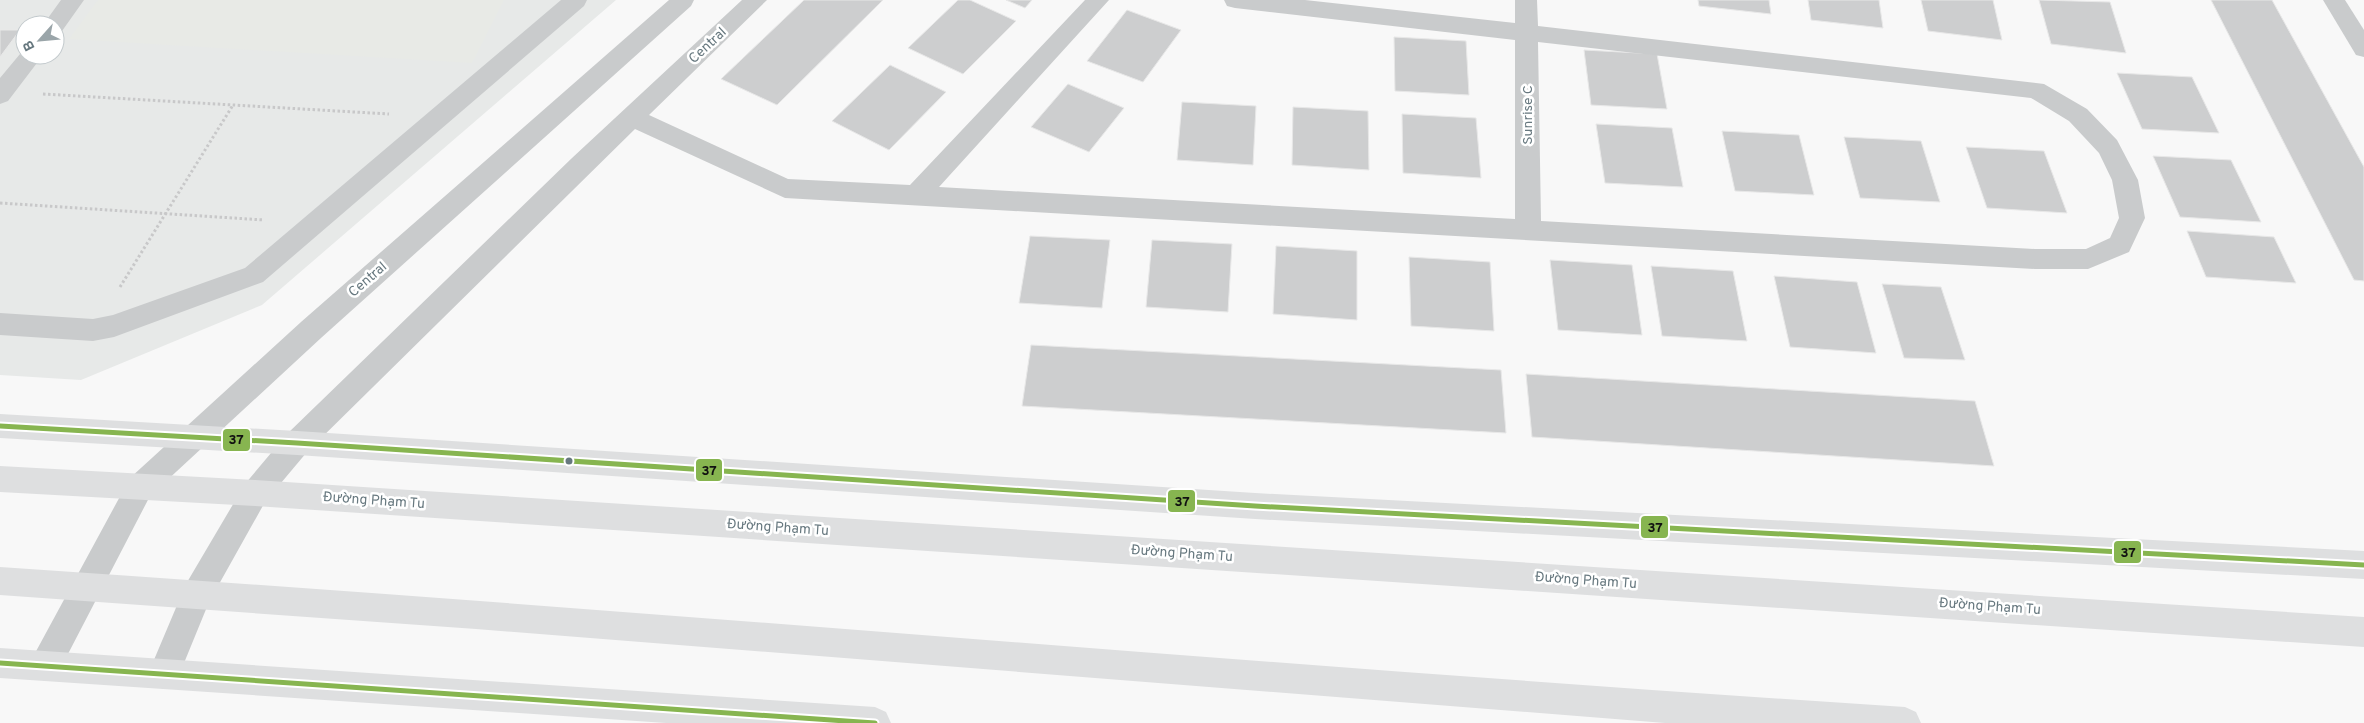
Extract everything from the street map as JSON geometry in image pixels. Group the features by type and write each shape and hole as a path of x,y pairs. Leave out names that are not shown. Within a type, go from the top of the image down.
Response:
{"main road":[{"path":"0,426 298,443 1255,506 2364,565"},
{"name":"Đường Phạm Tu","path":"0,479 255,493 2364,632"},
{"path":"0,581 197,594 1674,716 1905,723"},
{"path":"0,663 164,674 651,715 875,723"}],"street":[{"path":"62,15 73,0"},
{"path":"0,324 93,330 114,326 254,275 576,0"},
{"name":"Central","path":"46,666 140,487 192,438 683,0"},
{"name":"Central","path":"164,674 197,594 255,493 298,443 574,172 756,0"},
{"path":"916,195 1098,0"},
{"path":"632,117 785,188 2026,258 2088,259 2120,245 2132,218 2125,180 2108,147 2078,116 2036,90 1235,0"},
{"name":"Sunrise C","path":"1526,0 1528,33 1528,230"},
{"path":"2334,0 2364,49"},
{"path":"1,94 23,65"}],"path":[{"path":"1,94 437,117"},
{"path":"93,330 234,105"},
{"path":"0,203 314,223"}],"shaded area":[{"path":"0,0 616,0 262,305 81,380 0,375"},
{"path":"98,0 504,0 472,63 69,39"}],"building":[{"path":"804,0 883,0 777,105 721,79"},
{"path":"958,0 970,0 1016,21 963,74 908,48"},
{"path":"1006,0 1032,0 1025,8"},
{"path":"1698,0 1769,0 1771,14 1699,6"},
{"path":"1808,0 1879,0 1883,28 1811,20"},
{"path":"1921,0 1993,0 2002,40 1928,31"},
{"path":"2039,0 2110,2 2126,53 2051,44"},
{"path":"2211,0 2272,0 2364,167 2364,281 2354,280"},
{"path":"1127,10 1181,30 1143,82 1087,61"},
{"path":"0,30 15,30 15,37 0,57"},
{"path":"1394,37 1466,41 1469,95 1395,91"},
{"path":"1584,50 1657,54 1667,109 1591,105"},
{"path":"890,65 946,92 889,150 832,121"},
{"path":"2117,73 2192,77 2219,133 2142,129"},
{"path":"1068,84 1124,108 1089,152 1031,127"},
{"path":"1182,102 1256,106 1253,165 1177,160"},
{"path":"1293,107 1368,111 1369,170 1292,165"},
{"path":"1402,114 1476,118 1481,178 1403,173"},
{"path":"1596,124 1672,128 1683,187 1605,183"},
{"path":"1722,131 1799,135 1814,195 1735,191"},
{"path":"1844,137 1921,141 1940,202 1860,198"},
{"path":"1966,147 2044,151 2067,213 1987,208"},
{"path":"2153,156 2231,160 2261,222 2180,217"},
{"path":"2187,231 2274,237 2296,283 2206,277"},
{"path":"1030,236 1110,240 1102,308 1019,303"},
{"path":"1152,240 1232,244 1228,312 1146,307"},
{"path":"1276,246 1357,251 1357,320 1273,314"},
{"path":"1409,257 1490,262 1494,331 1411,326"},
{"path":"1550,260 1632,265 1642,335 1558,330"},
{"path":"1651,266 1733,271 1747,341 1662,336"},
{"path":"1774,276 1857,282 1876,353 1790,347"},
{"path":"1882,284 1941,287 1965,360 1904,358"},
{"path":"1031,345 1501,370 1506,433 1022,406"},
{"path":"1526,374 1975,401 1994,466 1532,437"}],"transit line":[{"name":"37","path":"0,426 297,443 1255,506 2364,565"},
{"name":"37","path":"0,663 875,723"}]}
